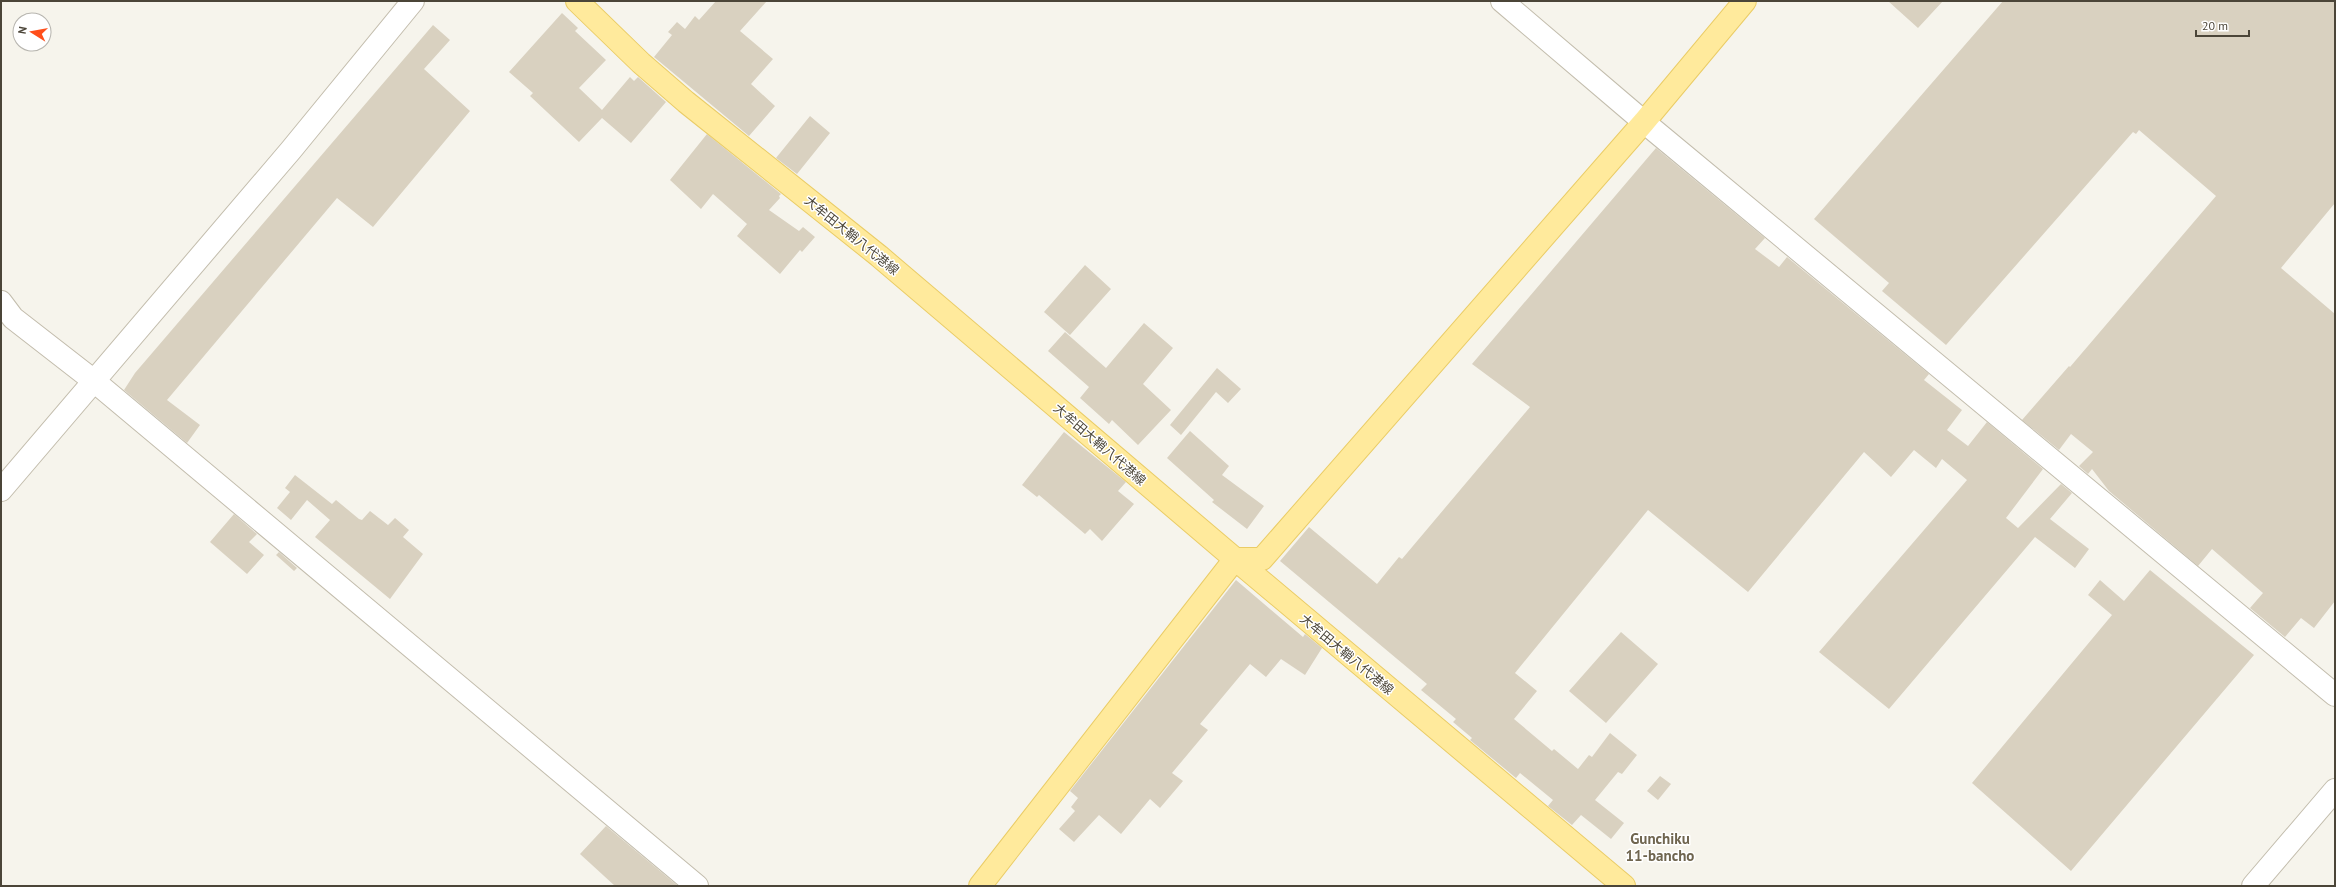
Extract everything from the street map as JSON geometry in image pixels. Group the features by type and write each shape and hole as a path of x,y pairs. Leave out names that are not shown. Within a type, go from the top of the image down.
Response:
{"main road":[{"name":"大牟田大鞘八代港線","path":"577,1 641,63 680,97 880,256 1234,559 1624,886"},
{"path":"980,886 1234,559 1262,559 1644,122 1745,1"}],"street":[{"path":"1,490 291,150 413,1"},
{"path":"1502,1 1644,122 2335,695"},
{"path":"1,302 13,318 94,381 697,886"},
{"path":"2253,886 2335,790"}],"building":[{"path":"716,1 767,1 740,31 773,59 751,84 775,106 749,136 654,57 672,35 668,32 677,22 685,29 695,16 699,20"},
{"path":"1888,1 1943,1 1918,28"},
{"path":"2003,1 2335,1 2335,203 2281,268 2335,314 2335,601 2314,628 2301,618 2285,637 2250,608 2263,593 2212,549 2198,566 2109,491 2092,469 2088,474 2079,466 2093,452 2071,434 2059,450 2022,420 2069,366 2070,367 2216,196 2139,130 2136,134 2133,132 1946,345 1882,291 1889,283 1814,219"},
{"path":"562,13 578,28 575,31 606,60 579,88 602,110 630,77 634,81 638,77 666,102 631,143 602,118 579,142 530,96 533,93 509,72"},
{"path":"433,25 450,40 424,69 470,111 373,227 337,198 167,400 200,425 187,443 124,390 135,373"},
{"path":"810,116 830,133 797,174 776,158"},
{"path":"707,134 781,194 779,196 780,198 769,210 799,231 803,227 815,237 802,252 800,250 780,274 737,236 747,224 713,194 701,209 670,180"},
{"path":"1656,148 1765,238 1755,249 1779,267 1787,257 1929,374 1924,380 1962,410 1947,430 1968,446 1987,422 2043,469 2006,518 2018,528 2061,484 2072,493 2050,519 2089,549 2075,568 2035,537 1889,709 1819,652 1967,480 1942,459 1936,468 1914,450 1891,477 1864,452 1748,592 1648,510 1515,673 1537,691 1514,719 1552,751 1554,749 1578,769 1589,755 1592,757 1610,733 1637,755 1622,774 1618,772 1595,800 1624,823 1611,839 1581,815 1572,825 1548,806 1553,800 1520,773 1516,778 1470,740 1472,738 1453,722 1456,719 1421,690 1427,684 1280,561 1309,527 1377,584 1399,557 1402,559 1530,407 1472,364"},
{"path":"1085,265 1111,289 1070,335 1044,312"},
{"path":"1144,323 1173,348 1143,384 1171,410 1138,445 1112,420 1109,424 1080,398 1089,387 1048,351 1065,332 1106,368"},
{"path":"1217,368 1241,389 1228,403 1216,392 1181,435 1170,425"},
{"path":"1190,431 1229,466 1222,475 1264,506 1247,529 1212,502 1214,500 1167,458"},
{"path":"1064,432 1126,482 1118,491 1134,504 1102,541 1090,529 1085,534 1039,495 1037,497 1022,485"},
{"path":"295,475 332,504 336,500 359,519 362,520 370,511 388,525 395,518 409,530 403,537 423,554 390,599 315,537 330,520 307,500 291,520 277,508 290,492 285,488"},
{"path":"234,514 257,534 249,542 264,555 247,574 210,542"},
{"path":"279,552 297,568 294,571 276,555"},
{"path":"2150,570 2254,655 2071,871 1972,783 2112,615 2088,595 2100,580 2124,601"},
{"path":"1236,580 1303,637 1305,634 1322,648 1305,675 1281,659 1266,677 1250,664 1200,724 1208,730 1172,773 1183,781 1160,808 1150,799 1121,834 1099,815 1074,842 1059,829 1075,811 1071,807 1078,798 1070,791"},
{"path":"1621,632 1658,664 1606,723 1569,691"},
{"path":"1660,776 1671,784 1658,800 1647,791"},
{"path":"606,826 678,886 615,886 580,854"}],"district":[{"name":"Gunchiku 11-bancho","path":"1660,848"}]}
